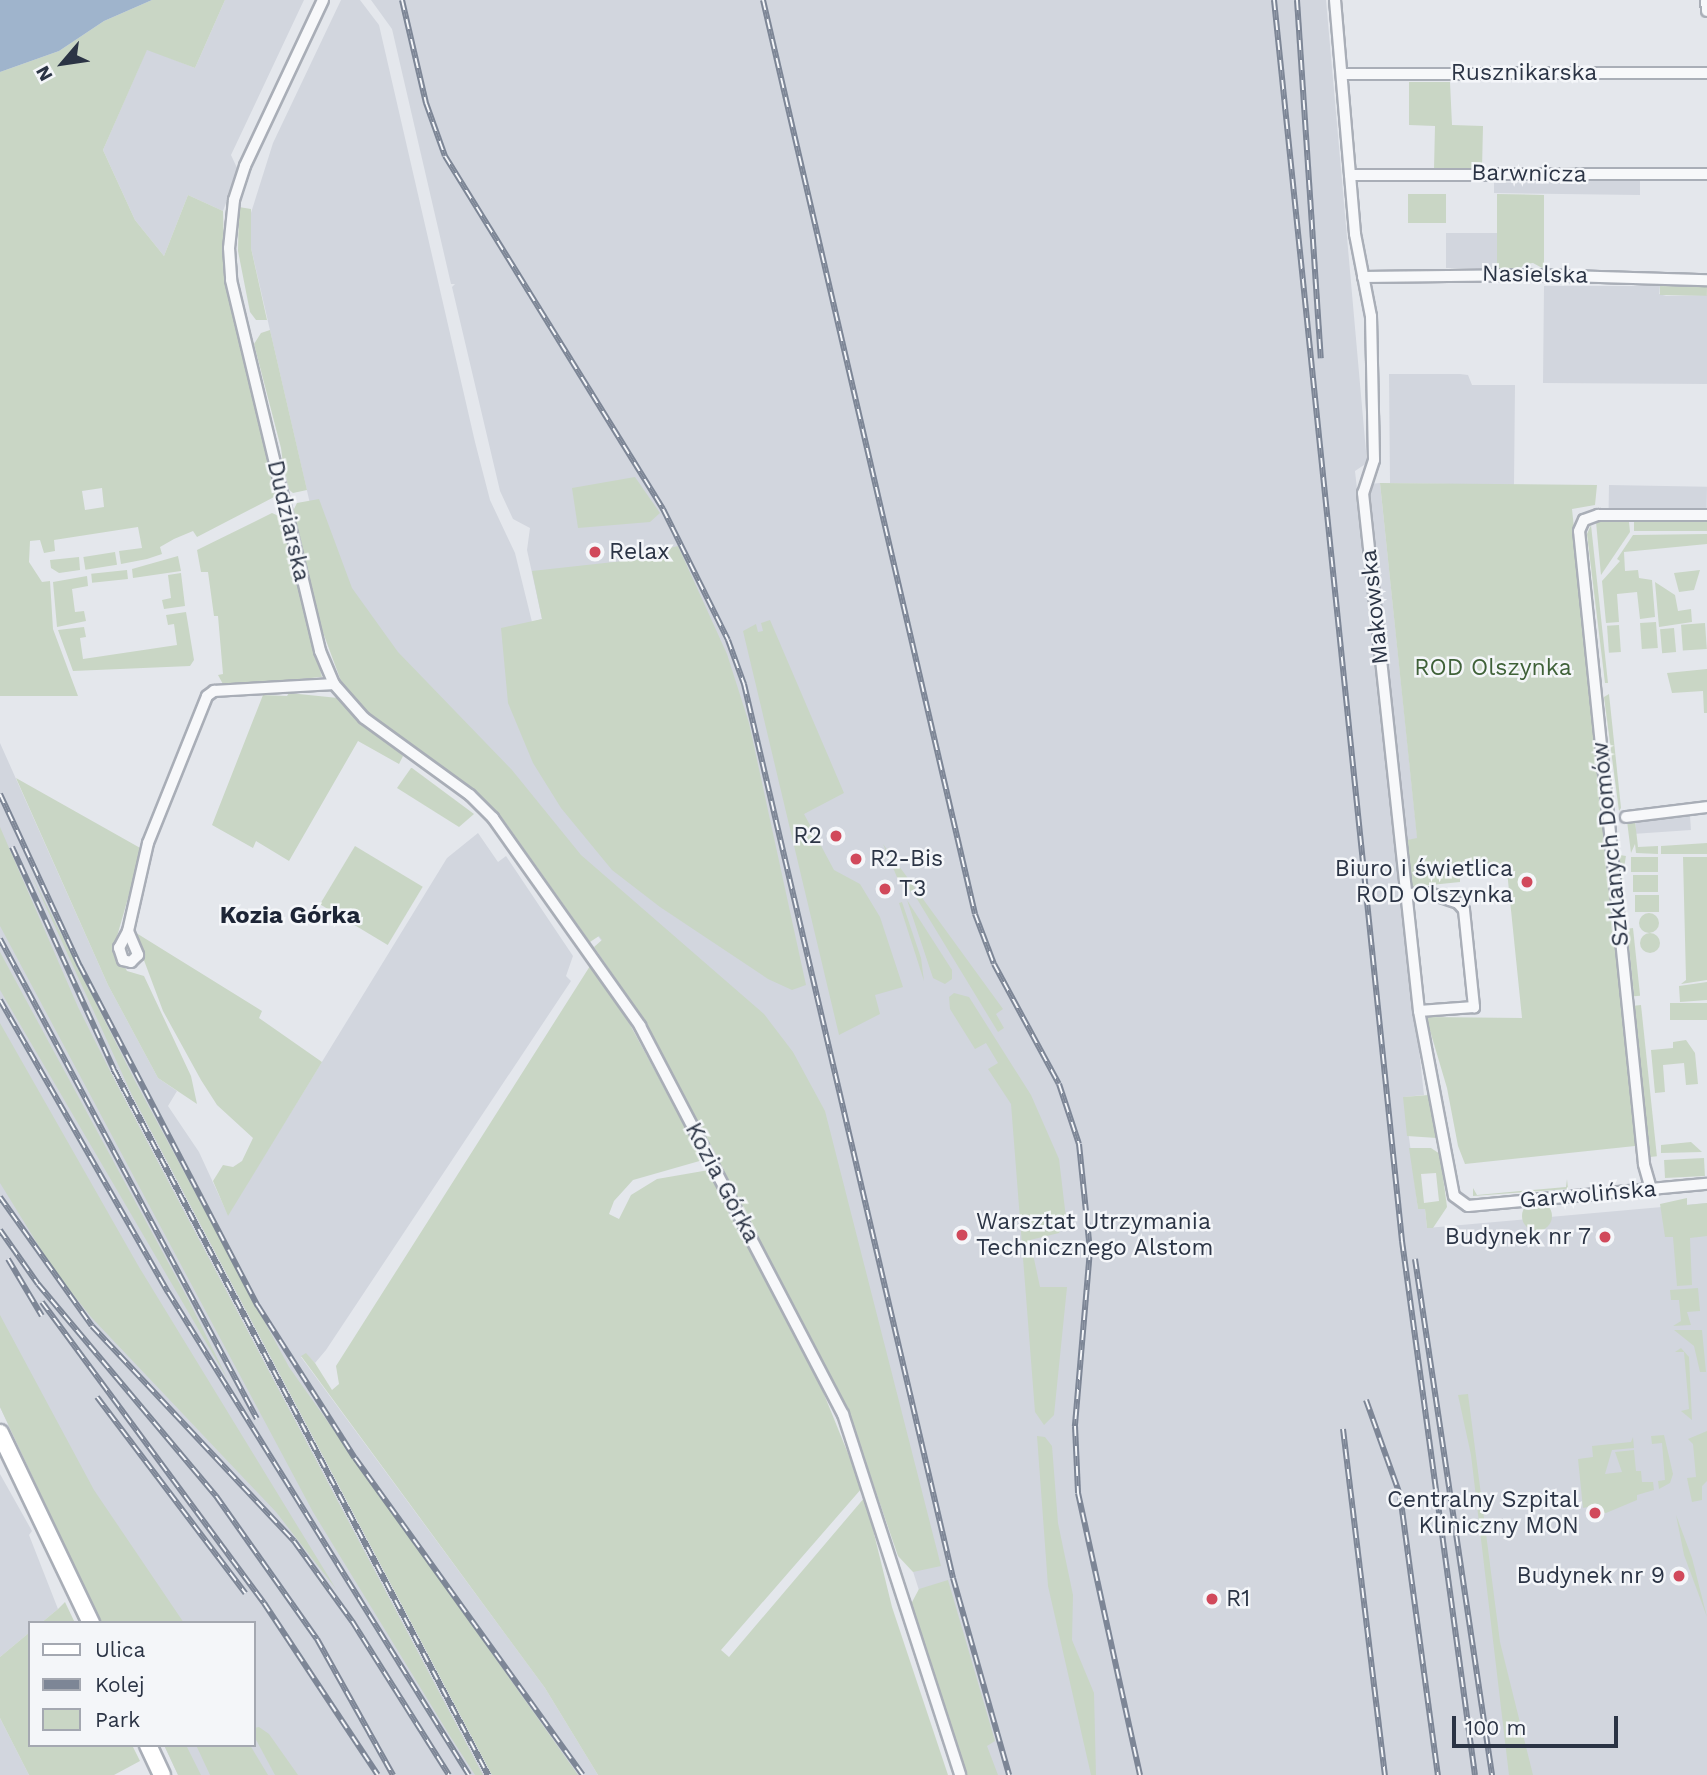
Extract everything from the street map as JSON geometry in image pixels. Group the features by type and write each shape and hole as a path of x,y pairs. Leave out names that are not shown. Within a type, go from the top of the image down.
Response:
{"main road":[{"path":"0,1433 90,1621"},
{"path":"149,1747 162,1775"}],"street":[{"name":"Dudziarska","path":"323,0 245,166 234,200 229,248 231,279 311,617 334,684"},
{"name":"Makowska","path":"1335,0 1350,175 1371,316 1374,460 1363,493 1406,894 1419,1011 1454,1196 1468,1206"},
{"path":"1706,0 1707,11"},
{"name":"Rusznikarska","path":"1342,74 1707,72"},
{"name":"Barwnicza","path":"1350,175 1707,174"},
{"name":"Nasielska","path":"1363,276 1534,275 1707,280"},
{"name":"Szklanych Domów","path":"1651,1189 1644,1164 1579,531 1588,517 1604,514 1707,515"},
{"path":"128,931 149,839 207,696 214,691 334,684"},
{"name":"Kozia Górka","path":"334,684 364,718 470,795 493,818 640,1026 843,1414 960,1775"},
{"path":"1626,817 1707,807"},
{"path":"1406,894 1429,893 1458,903 1464,910 1474,1007 1419,1011"},
{"name":"Garwolińska","path":"1468,1206 1707,1184"}],"shaded area":[{"path":"225,0 304,0 231,155 238,170 223,211 188,195 164,256 135,220 103,150 147,49 195,68"},
{"path":"341,0 360,0 379,25 475,442 490,500 515,553 532,622 542,619 527,550 530,528 513,519 500,491 452,287 455,284 451,284 392,29 371,0 1326,0 1367,463 1355,471 1424,1095 1404,1097 1418,1209 1425,1209 1427,1228 1707,1203 1707,1775 978,1775 879,1465 630,980 323,560 251,248 250,216 273,143"},
{"path":"1640,180 1640,195 1494,193 1494,183"},
{"path":"1446,233 1497,233 1497,268 1446,268"},
{"path":"1544,286 1660,286 1659,294 1666,296 1707,295 1707,384 1543,383"},
{"path":"1389,374 1460,374 1468,375 1472,385 1515,385 1514,485 1390,483"},
{"path":"1380,483 1417,839 1404,840 1367,484"},
{"path":"1609,485 1707,487 1707,510 1609,508"},
{"path":"0,743 108,985 158,1078 177,1091 168,1106 199,1152 228,1215 447,858 478,833 498,862 506,856 573,956 566,976 571,981 326,1350 315,1363 306,1354 301,1357 545,1688 598,1775 178,1775 165,1747 256,1747 256,1621 100,1621 0,1407"},
{"path":"1690,816 1691,830 1636,834 1635,820"},
{"path":"0,1474 32,1531 29,1535 58,1609 43,1621 28,1621 28,1634 0,1657"},
{"path":"0,1718 29,1775 0,1775"}],"green space":[{"path":"152,0 225,0 195,68 147,50 103,150 135,220 164,256 188,195 223,211 225,284 276,496 197,537 193,531 174,539 160,547 162,554 121,564 119,551 142,548 138,527 54,540 55,551 44,553 40,540 30,541 29,562 42,582 50,581 53,629 78,696 0,696 0,72 59,51 104,21","holes":["102,488 104,507 85,510 82,491"]},
{"path":"1409,82 1450,82 1452,125 1483,126 1482,169 1434,169 1435,126 1409,125"},
{"path":"1408,194 1446,194 1446,223 1408,223"},
{"path":"1497,194 1544,195 1544,269 1533,263 1524,264 1521,268 1497,268"},
{"path":"239,207 251,209 251,248 267,320 256,320 250,312 238,251"},
{"path":"1660,286 1707,287 1707,296 1660,295"},
{"path":"270,330 307,490 293,493 286,487 281,448 254,344 261,333"},
{"path":"635,477 660,513 650,522 578,528 572,488"},
{"name":"ROD Olszynka","path":"1380,483 1597,485 1595,505 1572,509 1639,1157 1635,1146 1465,1164 1458,1146 1447,1088 1426,1017 1522,1018 1507,871 1506,868 1460,872 1460,882 1411,887 1407,840 1417,838"},
{"path":"319,499 352,588 398,652 512,770 581,855 764,1014 793,1052 825,1111 941,1566 913,1572 898,1556 852,1422 642,1017 594,947 602,940 599,936 590,942 500,815 471,788 367,712 341,681 318,619 292,513 297,503"},
{"path":"272,513 281,517 322,677 224,686 218,675 223,674 218,616 214,616 208,572 201,572 197,550"},
{"path":"1596,522 1629,522 1630,532 1601,575"},
{"path":"1634,522 1707,522 1707,531 1634,531"},
{"path":"1591,525 1608,683 1605,683 1587,534"},
{"path":"1707,534 1707,544 1624,552 1625,571 1638,570 1639,578 1652,580 1655,617 1640,619 1637,592 1617,594 1619,622 1606,623 1602,581 1620,561 1617,559 1633,535"},
{"path":"678,546 727,654 749,723 806,985 792,990 768,979 660,907 612,870 561,808 533,763 508,703 501,628 542,619 532,571 650,558 649,553"},
{"path":"115,552 117,565 85,570 83,557"},
{"path":"178,556 181,571 133,578 132,569"},
{"path":"79,557 80,570 59,573 51,568 50,560"},
{"path":"127,570 128,579 92,583 91,574"},
{"path":"1700,570 1694,590 1679,592 1674,573"},
{"path":"181,573 185,606 164,609 162,600 171,598 168,575"},
{"path":"87,576 88,586 72,589 75,612 84,611 86,621 57,627 53,582"},
{"path":"1655,582 1675,595 1678,611 1691,609 1692,622 1659,627"},
{"path":"186,612 194,660 190,666 73,671 58,630 84,627 86,637 80,638 83,659 177,645 174,624 168,625 166,615"},
{"path":"770,620 844,793 804,814 834,870 860,884 880,917 903,987 875,995 880,1014 839,1035 743,631 756,624 758,632 763,631 761,623"},
{"path":"1656,622 1658,648 1642,649 1640,623"},
{"path":"1705,623 1707,649 1683,651 1681,625"},
{"path":"1619,625 1621,652 1609,653 1607,626"},
{"path":"1674,628 1676,652 1662,653 1660,629"},
{"path":"1707,669 1707,713 1704,713 1703,691 1672,693 1667,673"},
{"path":"289,693 338,698 403,756 399,764 358,741 289,861 256,841 253,848 212,825 263,695 287,696"},
{"path":"1609,694 1621,808 1619,811 1604,697"},
{"path":"411,768 474,814 459,827 397,788"},
{"path":"16,778 142,849 114,947 127,971 144,976 191,1076 197,1104 158,1078 108,985"},
{"path":"1627,821 1635,821 1638,847 1658,846 1658,854 1636,853 1635,844 1631,853"},
{"path":"0,827 78,1007 117,1085 483,1775 475,1775 313,1512 0,926"},
{"path":"1707,843 1707,854 1661,854 1661,846"},
{"path":"883,844 1003,1009 996,1014 1004,1028 998,1032 914,894 899,882"},
{"path":"355,846 423,887 388,945 320,904"},
{"path":"1620,855 1626,856 1617,913 1611,912"},
{"path":"1631,857 1658,857 1658,872 1631,872"},
{"path":"1683,857 1707,857 1707,980 1681,984 1686,980"},
{"path":"30,872 135,1081 289,1367 578,1775 492,1775 132,1095"},
{"path":"1633,875 1658,875 1658,892 1633,892"},
{"path":"1635,895 1659,895 1659,912 1635,912"},
{"path":"907,900 952,970 952,979 945,984 933,978"},
{"path":"902,902 921,958 924,981 899,903"},
{"path":"1645,913 1653,913 1659,923 1653,933 1645,933 1639,927 1639,919"},
{"path":"1633,928 1640,996 1634,996 1627,929"},
{"path":"133,931 262,1011 259,1018 322,1062 228,1216 213,1181 223,1165 233,1167 242,1161 253,1138 217,1105 201,1080 163,1011"},
{"path":"1650,933 1657,936 1660,943 1657,950 1650,953 1643,950 1640,943 1643,936"},
{"path":"0,952 188,1299 228,1380 0,990"},
{"path":"590,966 627,1019 703,1160 633,1180 614,1201 609,1214 619,1219 631,1195 657,1179 709,1170 813,1367 862,1488 721,1650 729,1657 865,1497 892,1607 948,1775 598,1775 545,1688 301,1356 306,1353 332,1390 339,1384 336,1366"},
{"path":"1707,982 1707,1000 1680,1002 1679,986"},
{"path":"954,993 969,997 1031,1095 1059,1159 1066,1218 1059,1233 1030,1240 1040,1287 1067,1287 1054,1415 1044,1425 1035,1412 1011,1104 988,1069 998,1063 986,1043 975,1049 950,1009 949,997"},
{"path":"1670,1003 1707,1003 1707,1020 1670,1020"},
{"path":"1641,1005 1657,1156 1650,1157 1634,1006"},
{"path":"0,1023 139,1267 336,1589 276,1512 91,1317 53,1269 0,1183"},
{"path":"1686,1040 1695,1053 1698,1084 1686,1085 1684,1063 1663,1065 1665,1092 1655,1093 1651,1050 1673,1048 1673,1042"},
{"path":"1429,1095 1437,1138 1407,1136 1403,1097"},
{"path":"1691,1142 1702,1152 1661,1153 1661,1145"},
{"path":"1409,1148 1431,1148 1440,1154 1447,1207 1433,1228 1427,1228 1425,1209 1418,1209","holes":["1436,1173 1439,1201 1424,1203 1421,1174"]},
{"path":"1704,1158 1705,1176 1665,1178 1664,1160"},
{"path":"1567,1179 1568,1189 1473,1196 1473,1188 1477,1195 1566,1187"},
{"path":"1687,1198 1687,1205 1707,1203 1707,1236 1690,1238 1692,1285 1677,1286 1673,1237 1665,1237 1660,1204"},
{"path":"1537,1201 1543,1202 1551,1210 1551,1222 1543,1230 1537,1231 1531,1230 1523,1222 1522,1216 1523,1210 1531,1202"},
{"path":"1698,1288 1700,1311 1687,1312 1691,1325 1673,1326 1681,1321 1679,1300 1671,1300 1670,1290"},
{"path":"0,1315 94,1490 183,1621 100,1621 0,1407"},
{"path":"1674,1330 1702,1330 1706,1372 1700,1372 1694,1346"},
{"path":"1681,1348 1689,1357 1692,1420 1681,1411 1689,1409 1684,1352 1675,1352"},
{"path":"1468,1394 1500,1642 1533,1775 1509,1775 1471,1455 1458,1395"},
{"path":"1707,1431 1707,1481 1702,1486 1702,1500 1692,1502 1687,1478 1696,1477 1693,1444 1688,1439"},
{"path":"1664,1435 1673,1474 1670,1483 1659,1489 1658,1481 1665,1480 1662,1443 1652,1444 1651,1436"},
{"path":"1037,1436 1045,1437 1052,1446 1058,1523 1073,1595 1072,1640 1094,1693 1096,1775 1091,1775 1048,1586"},
{"path":"1633,1437 1634,1448 1612,1450 1605,1474 1622,1472 1615,1452 1634,1450 1636,1471 1641,1471 1642,1482 1653,1482 1654,1490 1637,1495 1637,1500 1606,1513 1597,1514 1592,1506 1583,1508 1578,1459 1593,1457 1592,1446 1631,1442"},
{"path":"1676,1515 1692,1558 1707,1617 1684,1555"},
{"path":"948,1580 995,1741 987,1746 998,1775 965,1775 911,1604 919,1589"},
{"path":"65,1602 74,1621 43,1621"},
{"path":"28,1634 28,1747 133,1747 140,1761 114,1775 29,1775 0,1718 0,1657"},
{"path":"256,1728 269,1734 298,1775 275,1775 256,1740"},
{"path":"165,1747 187,1747 201,1775 178,1775"},
{"path":"197,1747 251,1747 268,1775 210,1775"}],"water":[{"path":"0,0 152,0 104,21 59,51 0,72"}],"railway":[{"path":"402,0 426,103 445,156 663,509 728,640 744,684 953,1578 1009,1775"},
{"path":"763,0 975,914 994,964 1059,1084 1079,1144 1090,1250 1075,1426 1078,1493 1140,1775"},
{"path":"1274,0 1402,1241 1475,1775"},
{"path":"1297,0 1321,358"},
{"path":"0,794 80,966 258,1306 355,1458 583,1775"},
{"path":"12,847 114,1070 488,1775"},
{"path":"0,939 257,1419"},
{"path":"0,1000 168,1292 469,1775"},
{"path":"0,1197 92,1326 294,1541 352,1621 449,1775"},
{"path":"0,1230 38,1284 216,1496 317,1639 393,1775"},
{"path":"8,1259 42,1316"},
{"path":"1415,1259 1492,1775"},
{"path":"42,1302 264,1603 378,1775"},
{"path":"97,1397 245,1593"},
{"path":"1366,1400 1400,1495 1438,1775"},
{"path":"1343,1429 1385,1775"}],"place":[{"name":"Relax","path":"595,552"},
{"name":"R2","path":"836,836"},
{"name":"R2-Bis","path":"856,859"},
{"name":"Biuro i świetlica ROD Olszynka","path":"1527,882"},
{"name":"T3","path":"885,889"},
{"name":"Warsztat Utrzymania Technicznego Alstom","path":"962,1235"},
{"name":"Budynek nr 7","path":"1605,1237"},
{"name":"Centralny Szpital Kliniczny MON","path":"1595,1513"},
{"name":"Budynek nr 9","path":"1679,1576"},
{"name":"R1","path":"1212,1599"}],"district":[{"name":"Kozia Górka","path":"290,916"}]}
